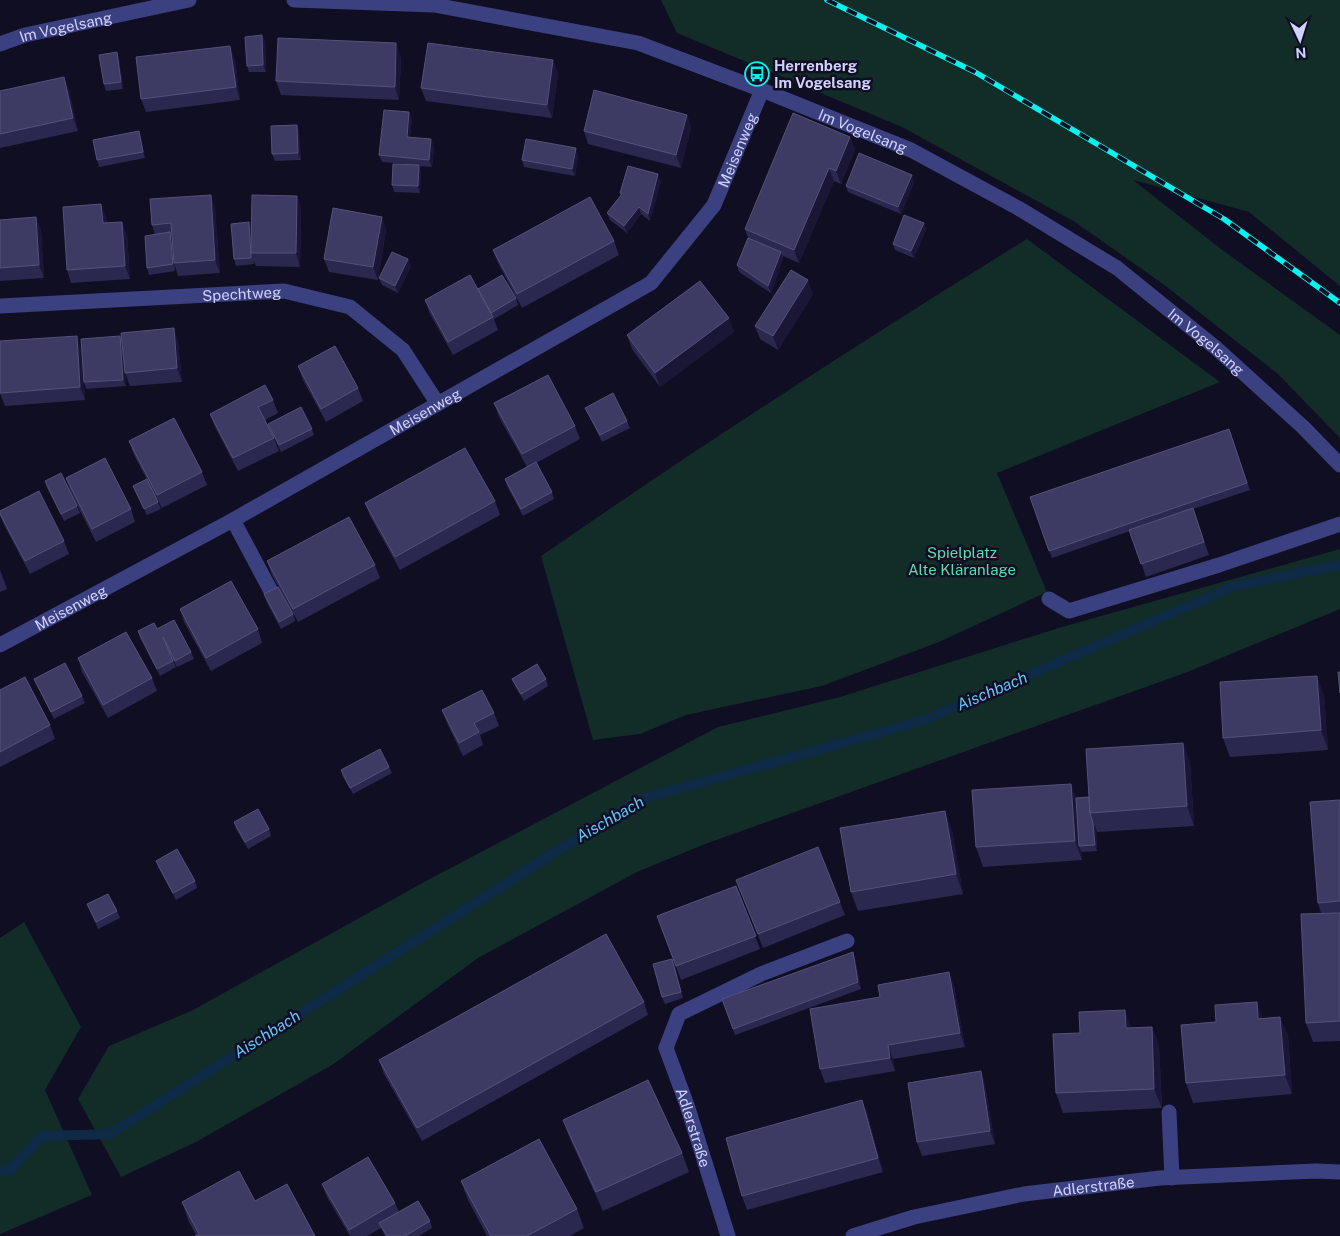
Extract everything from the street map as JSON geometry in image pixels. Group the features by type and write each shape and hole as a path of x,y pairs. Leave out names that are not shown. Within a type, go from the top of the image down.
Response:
{"street":[{"name":"Im Vogelsang","path":"0,44 25,36 189,0"},
{"name":"Im Vogelsang","path":"294,0 434,5 638,43 911,150 1018,208 1117,268 1223,355 1303,427 1340,465"},
{"name":"Meisenweg","path":"0,645 233,520 651,283 714,205 762,90"},
{"name":"Spechtweg","path":"0,306 284,291 350,307 403,350 438,404"},
{"path":"233,520 273,595"},
{"path":"1050,599 1069,611 1219,566 1340,524"},
{"name":"Adlerstraße","path":"728,1236 687,1105 666,1048 679,1014 761,974 847,941"},
{"path":"1169,1112 1172,1178"},
{"name":"Adlerstraße","path":"853,1236 914,1217 1024,1194 1172,1178 1316,1171 1340,1172"}],"green space":[{"path":"661,0 1340,0 1340,286 1249,212 1133,180 1221,249 1340,335 1340,438 1278,374 1163,284 1075,222 902,127 677,33"},
{"name":"Spielplatz Alte Kläranlage","path":"1027,239 1220,382 997,473 1047,592 939,642 822,686 686,715 640,734 593,740 541,556 782,394"},
{"path":"1340,549 1340,609 1185,673 705,844 637,872 478,958 332,1065 196,1142 121,1177 78,1099 109,1046 193,1010 426,881 718,727 840,697 1062,627"},
{"path":"24,922 81,1027 45,1090 92,1195 0,1234 0,938"}],"building":[{"path":"262,35 263,65 247,66 245,37"},
{"path":"278,38 396,43 395,87 276,81"},
{"path":"428,43 553,60 547,105 421,88"},
{"path":"230,46 236,87 141,99 136,57"},
{"path":"117,52 121,82 104,84 99,55"},
{"path":"64,77 73,118 0,134 0,91"},
{"path":"594,90 687,115 676,155 584,131"},
{"path":"384,110 409,112 407,137 431,139 429,160 379,155"},
{"path":"793,113 850,137 836,171 829,168 794,250 745,229"},
{"path":"297,125 298,153 272,154 271,126"},
{"path":"139,131 143,152 97,160 93,140"},
{"path":"526,139 576,148 572,169 522,160"},
{"path":"859,153 912,175 898,207 846,186"},
{"path":"393,164 419,165 418,186 392,185"},
{"path":"628,166 658,174 648,214 639,207 624,226 607,213 622,194 620,193"},
{"path":"211,195 215,260 174,263 171,223 152,225 150,199"},
{"path":"252,195 297,196 296,253 251,253"},
{"path":"590,197 614,241 517,294 493,250"},
{"path":"101,204 103,223 122,222 125,266 67,270 63,207"},
{"path":"333,208 382,217 373,267 324,259"},
{"path":"904,215 924,223 911,251 893,244"},
{"path":"36,217 39,265 0,268 0,220"},
{"path":"249,222 251,258 234,259 231,224"},
{"path":"170,232 173,264 147,268 145,236"},
{"path":"748,238 781,252 768,286 737,265"},
{"path":"392,252 408,259 395,286 379,278"},
{"path":"791,270 808,280 773,336 755,326"},
{"path":"470,275 493,317 448,342 425,300"},
{"path":"502,275 516,298 491,313 478,289"},
{"path":"700,281 729,318 655,373 627,335"},
{"path":"174,328 177,368 125,373 121,333"},
{"path":"77,336 80,387 0,393 0,341"},
{"path":"120,336 123,380 84,382 81,339"},
{"path":"335,346 358,388 321,409 298,366"},
{"path":"548,375 575,426 522,454 494,403"},
{"path":"265,385 273,400 258,407 274,438 233,458 210,414"},
{"path":"613,393 627,421 600,435 585,408"},
{"path":"301,407 312,429 279,445 268,424"},
{"path":"174,418 202,472 157,495 129,441"},
{"path":"1229,429 1247,483 1049,551 1030,497"},
{"path":"465,448 495,501 395,557 365,503"},
{"path":"105,458 131,509 92,529 66,478"},
{"path":"536,462 552,492 521,509 505,479"},
{"path":"61,473 77,506 61,514 45,481"},
{"path":"147,479 158,502 144,509 133,486"},
{"path":"39,491 64,541 25,561 0,511"},
{"path":"1193,508 1204,542 1141,564 1129,530"},
{"path":"349,517 375,565 293,609 267,561"},
{"path":"231,581 258,629 206,658 180,609"},
{"path":"278,587 293,614 279,622 264,594"},
{"path":"174,620 191,652 175,661 163,637 173,661 157,669 138,631 154,623 157,629"},
{"path":"126,632 152,678 103,705 78,658"},
{"path":"65,663 82,696 51,712 34,679"},
{"path":"537,664 546,679 521,694 512,679"},
{"path":"1338,672 1340,672 1340,693"},
{"path":"1317,676 1321,730 1223,738 1220,682"},
{"path":"25,677 50,725 0,752 0,690"},
{"path":"482,690 494,713 474,723 479,732 459,743 442,710"},
{"path":"1183,743 1187,806 1090,813 1086,749"},
{"path":"380,749 389,767 350,788 341,770"},
{"path":"1071,784 1075,841 976,847 972,790"},
{"path":"1089,797 1095,845 1079,846 1076,798"},
{"path":"1340,800 1340,901 1318,903 1310,802"},
{"path":"258,809 269,829 245,842 234,822"},
{"path":"945,811 956,874 851,892 840,828"},
{"path":"818,847 840,902 758,934 736,880"},
{"path":"177,849 195,881 173,893 156,861"},
{"path":"736,886 756,936 676,966 657,916"},
{"path":"108,894 117,911 96,922 87,904"},
{"path":"1340,913 1340,1021 1306,1023 1301,914"},
{"path":"606,934 644,1002 417,1128 379,1060"},
{"path":"853,952 858,982 733,1029 722,999"},
{"path":"672,959 681,992 662,997 653,964"},
{"path":"949,972 960,1033 888,1045 890,1058 820,1069 810,1009 880,997 878,985"},
{"path":"1257,1002 1258,1019 1280,1017 1285,1075 1186,1083 1181,1025 1216,1022 1215,1005"},
{"path":"1125,1010 1126,1028 1152,1027 1154,1089 1056,1093 1053,1034 1080,1033 1079,1012"},
{"path":"981,1071 990,1131 917,1142 908,1083"},
{"path":"648,1080 682,1153 596,1192 563,1120"},
{"path":"862,1100 878,1158 742,1196 726,1138"},
{"path":"539,1139 577,1209 527,1236 491,1236 461,1181"},
{"path":"368,1157 395,1203 349,1230 322,1184"},
{"path":"239,1171 255,1201 287,1184 315,1236 195,1236 199,1234 182,1202"},
{"path":"418,1201 430,1221 405,1236 387,1236 379,1223"}],"waterway":[{"name":"Aischbach","path":"0,1171 9,1171 42,1136 110,1134 638,800 925,720 1235,586 1340,565"}],"railway":[{"path":"827,0 975,72 1224,219 1340,303"}],"place":[{"name":"Herrenberg Im Vogelsang","path":"757,74"}]}
